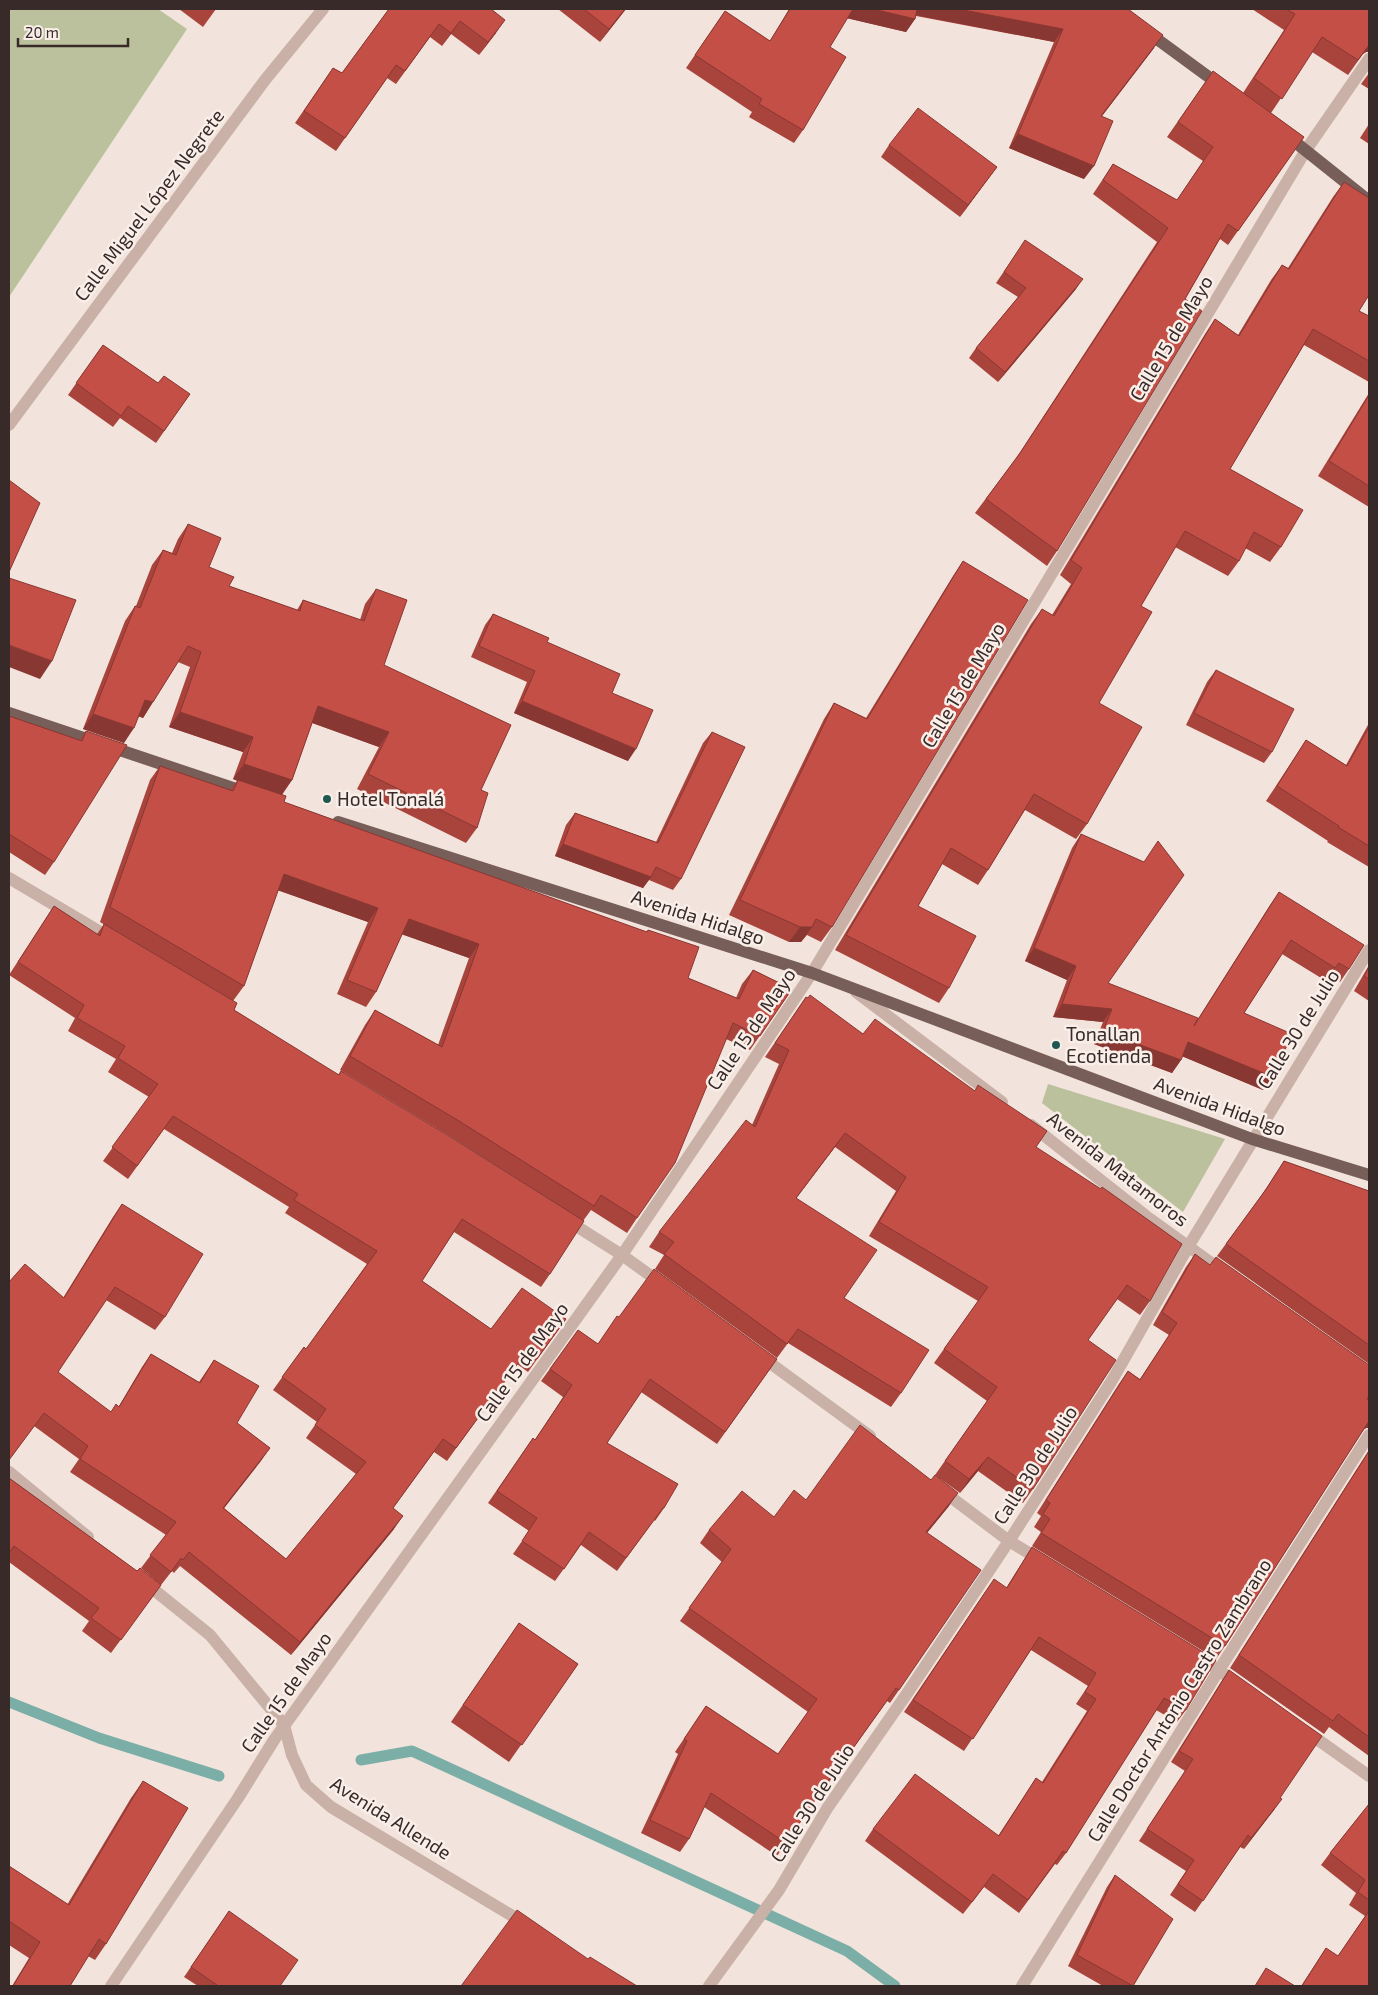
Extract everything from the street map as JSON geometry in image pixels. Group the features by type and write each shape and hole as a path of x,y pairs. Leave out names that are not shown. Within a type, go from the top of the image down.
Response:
{"main road":[{"path":"1132,20 1227,91"},
{"path":"1274,126 1369,200"},
{"path":"9,713 264,798"},
{"name":"Avenida Hidalgo","path":"330,820 812,973 1252,1139 1369,1175"}],"street":[{"name":"Calle Miguel López Negrete","path":"9,425 265,80 323,9"},
{"name":"Calle 15 de Mayo","path":"111,1986 238,1798 284,1725 622,1255 812,973 1306,150 1369,59"},
{"path":"9,878 120,943"},
{"name":"Calle 30 de Julio","path":"709,1986 779,1890 828,1807 1009,1541 1111,1382 1252,1139 1369,950"},
{"name":"Avenida Matamoros","path":"848,986 1188,1247 1235,1280"},
{"path":"557,1214 622,1255 670,1290"},
{"path":"750,1348 877,1442"},
{"name":"Calle Doctor Antonio Castro Zambrano","path":"1022,1986 1219,1670 1369,1435"},
{"path":"9,1472 102,1547"},
{"path":"931,1482 1009,1541 1051,1567"},
{"name":"Avenida Allende","path":"132,1572 210,1635 284,1725 292,1755 306,1785 331,1807 537,1930"},
{"path":"1185,1649 1251,1692"},
{"path":"1298,1726 1369,1776"}],"green space":[{"path":"9,9 158,9 187,29 9,297"},
{"path":"1048,1084 1225,1139 1183,1212 1042,1103"}],"building":[{"path":"389,9 491,9 505,20 488,42 460,21 451,33 439,24 405,71 396,65 345,138 304,111 333,68 342,73"},
{"path":"584,9 625,9 609,29"},
{"path":"790,9 853,9 830,47 846,57 803,130 759,104 762,99 695,55 725,11 770,41"},
{"path":"873,9 917,9 915,19"},
{"path":"958,9 1128,9 1163,35 1101,116 1113,121 1094,166 1018,134 1063,29"},
{"path":"1286,9 1369,9 1369,45 1358,60 1322,37 1282,99 1254,78 1295,14"},
{"path":"1213,71 1304,137 1238,231 1228,224 1185,299 1202,311 1057,551 986,499 1020,453 1168,228 1103,180 1113,164 1177,200 1213,147 1178,122"},
{"path":"918,108 997,167 968,205 889,145"},
{"path":"1344,182 1369,198 1369,295 1359,311 1369,316 1369,361 1313,329 1230,469 1303,510 1281,547 1254,532 1239,561 1185,531 1141,606 1152,612 1099,703 1142,727 1087,824 1034,794 988,870 951,848 918,906 976,936 949,988 846,935 1042,609 1054,616 1082,568 1071,560 1215,319 1239,336 1282,265 1289,269"},
{"path":"1025,240 1083,279 1005,372 976,348 1026,288 1004,272"},
{"path":"103,345 158,383 164,376 190,394 164,431 128,406 121,416 76,383"},
{"path":"1369,395 1369,486 1329,461"},
{"path":"9,480 40,503 9,572"},
{"path":"188,524 221,538 209,567 234,577 229,586 300,611 303,600 364,621 376,589 407,600 384,665 511,725 481,790 488,793 477,828 368,774 389,732 318,706 292,780 244,764 253,737 180,712 201,652 188,646 153,702 145,700 134,728 93,714 135,606 140,608 163,550 176,555"},
{"path":"963,561 1028,600 832,927 816,919 812,927 800,927 740,900 834,703 867,719"},
{"path":"9,578 76,600 52,661 9,645"},
{"path":"493,614 549,638 547,642 620,674 612,693 653,710 636,749 522,701 535,671 479,646"},
{"path":"1216,670 1294,709 1272,752 1194,713"},
{"path":"9,716 82,741 86,731 127,745 54,862 9,834"},
{"path":"1369,727 1369,846 1277,786 1306,740 1347,766"},
{"path":"712,732 745,747 681,879 656,867 651,877 563,844 575,813 658,843"},
{"path":"160,766 233,791 238,780 286,796 284,802 647,932 648,930 699,947 688,978 739,999 753,970 792,989 760,1036 733,1023 675,1163 637,1218 601,1195 594,1206 459,1121 350,1056 375,1010 442,1047 479,944 409,919 376,992 347,980 378,908 284,874 244,986 110,907"},
{"path":"1081,834 1144,862 1158,841 1184,875 1108,983 1198,1018 1194,1026 1279,892 1364,945 1349,969 1339,963 1335,968 1291,940 1244,1013 1292,1034 1273,1077 1188,1042 1181,1060 1103,1031 1112,1009 1062,1004 1076,966 1034,948"},
{"path":"54,906 100,936 104,924 237,1003 234,1010 339,1075 341,1071 449,1136 584,1221 550,1274 462,1219 422,1281 491,1329 522,1288 566,1319 537,1359 527,1351 456,1448 443,1439 393,1508 403,1516 300,1642 189,1552 183,1560 181,1558 171,1572 150,1555 176,1522 80,1459 88,1446 44,1413 9,1460 9,1282 25,1264 64,1298 122,1204 203,1254 165,1317 115,1287 58,1372 111,1412 116,1404 119,1407 151,1354 200,1383 214,1360 259,1386 237,1423 270,1448 223,1508 286,1559 366,1462 315,1425 326,1409 282,1377 304,1347 306,1349 377,1251 294,1200 298,1194 173,1116 137,1166 112,1147 158,1084 118,1058 125,1046 77,1018 84,1005 18,962"},
{"path":"1369,967 1369,979 1364,976"},
{"path":"810,995 863,1034 875,1019 975,1091 978,1085 1047,1131 1036,1147 1101,1189 1102,1187 1182,1244 1150,1301 1127,1285 1088,1340 1116,1360 1033,1489 988,1457 969,1479 945,1461 997,1387 944,1349 988,1287 879,1222 906,1177 845,1133 796,1198 877,1250 844,1298 929,1350 901,1393 798,1329 787,1344 664,1254 674,1242 659,1232 746,1120 755,1127 789,1050 775,1043 806,997 808,998"},
{"path":"1284,1161 1369,1191 1369,1345 1226,1244 1267,1188"},
{"path":"1195,1254 1210,1265 1216,1257 1369,1365 1369,1395 1367,1399 1369,1400 1369,1421 1225,1646 1041,1533 1050,1519 1043,1514 1050,1503 1046,1500 1128,1371 1140,1380 1177,1323 1162,1312"},
{"path":"654,1269 777,1359 725,1432 650,1379 607,1443 678,1484 664,1508 626,1558 589,1532 564,1569 522,1541 537,1518 497,1491 533,1438 535,1440 572,1385 550,1369 578,1330 598,1344 617,1316 619,1317"},
{"path":"860,1425 931,1480 935,1475 958,1493 926,1532 981,1570 899,1690 896,1688 830,1778 786,1843 711,1793 689,1839 650,1820 687,1741 684,1739 706,1706 778,1754 817,1699 689,1608 731,1549 709,1530 742,1491 774,1517 794,1490 806,1500"},
{"path":"1369,1451 1369,1737 1338,1714 1333,1721 1239,1655"},
{"path":"9,1478 137,1571 140,1568 161,1585 121,1640 91,1618 99,1608 14,1546 9,1553"},
{"path":"1032,1547 1216,1660 1186,1710 1164,1698 1066,1853 1063,1851 1028,1900 993,1874 972,1902 873,1829 915,1774 999,1836 1036,1778 1043,1783 1096,1699 1085,1692 1096,1673 1039,1637 973,1739 913,1700 994,1579 1007,1588"},
{"path":"519,1623 578,1664 522,1745 463,1705"},
{"path":"1229,1670 1322,1736 1280,1798 1282,1799 1251,1838 1248,1835 1203,1901 1178,1884 1194,1860 1147,1829 1193,1759 1179,1751"},
{"path":"143,1781 188,1808 106,1944 99,1939 70,1986 13,1986 40,1942 9,1921 9,1866 69,1905"},
{"path":"1369,1804 1369,1900 1358,1892 1365,1880 1330,1853"},
{"path":"1115,1875 1173,1919 1133,1986 1077,1955"},
{"path":"517,1910 588,1959 590,1957 637,1986 461,1986"},
{"path":"229,1911 298,1960 280,1986 216,1986 191,1967"},
{"path":"1369,1911 1369,1986 1302,1986 1326,1948 1338,1956"},
{"path":"1266,1968 1295,1986 1255,1986"}],"waterway":[{"path":"9,1702 99,1738 219,1776"},
{"path":"361,1760 412,1751 847,1951 895,1986"}],"place":[{"name":"Hotel Tonalá","path":"327,799"},
{"name":"Tonallan Ecotienda","path":"1056,1045"}]}
